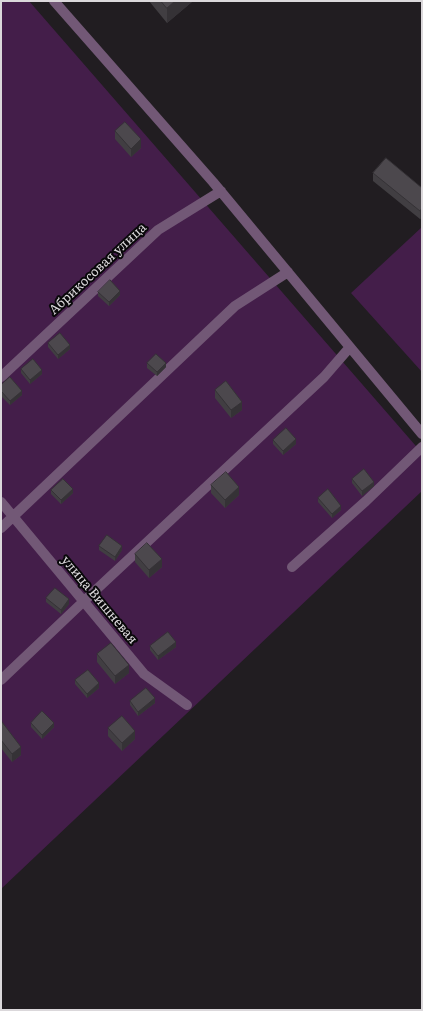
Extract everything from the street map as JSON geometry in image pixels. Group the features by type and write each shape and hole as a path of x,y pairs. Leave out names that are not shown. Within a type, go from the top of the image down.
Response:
{"street":[{"path":"54,1 221,191 422,434"},
{"name":"Абрикосовая улица","path":"1,377 158,230 221,191"},
{"path":"1,528 235,306 288,272"},
{"path":"1,680 324,377 350,347"},
{"path":"292,567 366,501 422,447"},
{"name":"улица Вишневая","path":"1,502 144,674 187,705"}],"shaded area":[{"path":"1,1 29,1 422,453 422,491 1,889"},
{"path":"422,227 422,372 351,293"}],"building":[{"path":"161,1 175,1 167,8"},
{"path":"125,122 141,139 131,149 115,131"},
{"path":"386,158 422,188 422,208 420,211 373,173"},
{"path":"110,280 120,291 109,302 98,292"},
{"path":"60,333 70,345 58,355 48,343"},
{"path":"156,354 166,363 157,372 147,363"},
{"path":"33,359 42,370 30,380 21,369"},
{"path":"10,377 22,391 10,401 1,391 1,385"},
{"path":"226,381 242,402 231,410 215,390"},
{"path":"286,428 296,439 283,451 273,440"},
{"path":"364,469 374,482 362,491 352,479"},
{"path":"226,472 239,487 225,500 211,485"},
{"path":"63,479 73,489 61,500 51,490"},
{"path":"328,489 341,506 332,514 318,498"},
{"path":"107,535 122,546 115,557 99,546"},
{"path":"147,543 162,559 149,570 135,554"},
{"path":"55,588 69,599 61,610 46,598"},
{"path":"168,632 176,642 158,656 150,646"},
{"path":"111,643 129,665 115,676 97,654"},
{"path":"88,670 99,683 87,694 75,680"},
{"path":"146,688 155,698 138,712 130,701"},
{"path":"42,711 54,723 42,735 31,723"},
{"path":"122,716 135,731 122,743 108,728"},
{"path":"2,722 21,747 12,754 1,740"}]}
